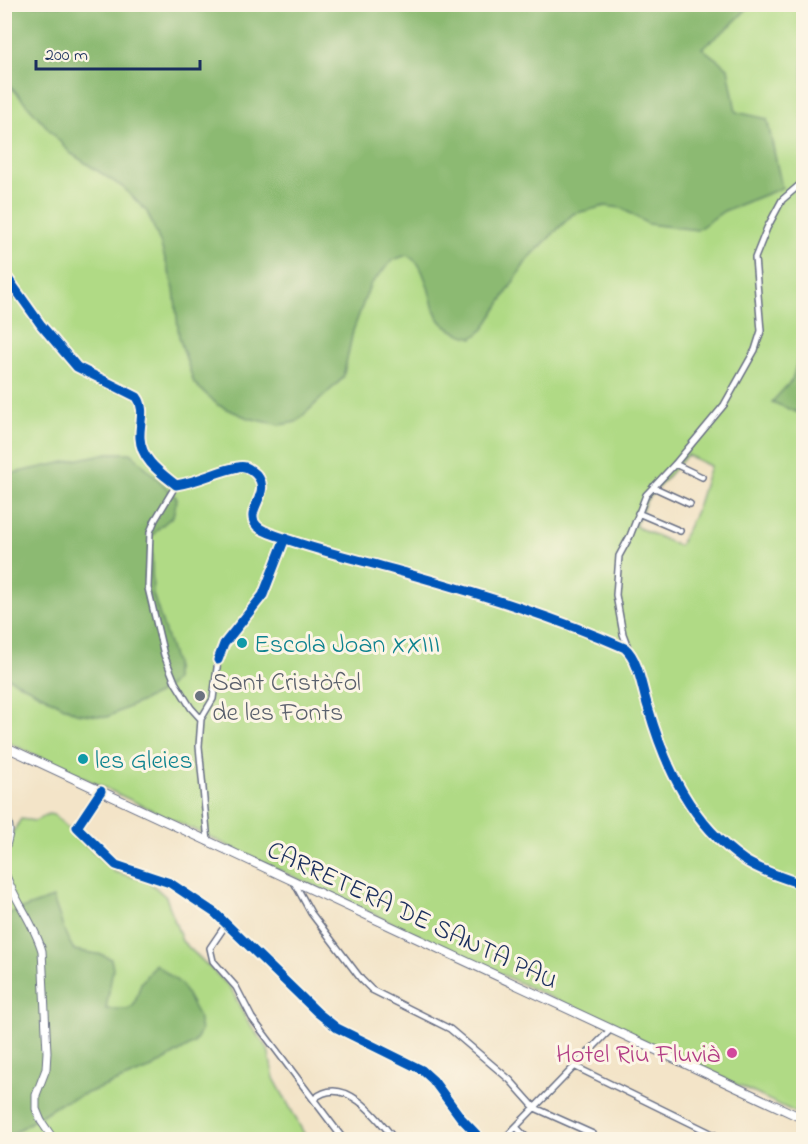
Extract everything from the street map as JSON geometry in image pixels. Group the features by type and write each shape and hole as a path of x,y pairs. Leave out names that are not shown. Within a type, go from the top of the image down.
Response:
{"main road":[{"name":"CARRETERA DE SANTA PAU","path":"4,746 804,1119"}],"street":[{"path":"804,180 782,200 755,258 761,331 754,350 739,375 731,395 675,464 646,495 630,536 619,556 616,595 623,634 662,752 685,800 707,828 745,860 804,885"},
{"path":"4,273 48,333 77,367 137,397 142,403 140,439 145,455 154,467 176,485"},
{"path":"4,308 14,287"},
{"path":"675,464 702,477"},
{"path":"201,719 179,692 164,655 148,588 150,532 154,520 176,485 244,466 259,478 262,489 253,513 254,522 259,528 285,538 538,612 606,640 631,653"},
{"path":"653,487 690,504"},
{"path":"638,513 680,531"},
{"path":"208,842 199,746 201,719 213,699 218,660 224,644 263,595 285,538"},
{"path":"101,791 77,827 82,834 116,865 170,884 190,895 227,923 329,1022 352,1037 408,1062 427,1074 461,1118 482,1140"},
{"path":"4,815 10,833 4,852"},
{"path":"4,870 36,932 42,951 47,1052 46,1069 36,1095 36,1109 54,1140"},
{"path":"293,881 311,913 365,983 381,995 441,1023 457,1034 510,1080 536,1108 592,1134"},
{"path":"227,923 210,948 212,957 234,984 252,1018 344,1140"},
{"path":"503,1140 611,1029"},
{"path":"576,1067 725,1140"},
{"path":"314,1099 332,1091 350,1095 374,1114 395,1140"},
{"path":"516,1127 529,1140"}],"green space":[{"path":"4,5 751,5 730,26 702,48 728,68 736,112 767,119 782,188 724,211 697,230 648,224 621,208 605,206 573,214 527,260 484,329 473,338 457,333 439,319 426,280 416,262 407,255 393,260 370,285 353,331 343,378 296,422 280,425 248,418 218,405 194,383 179,337 174,289 160,242 147,212 124,188 70,153 5,80"},
{"path":"5,5 803,5 803,1116 5,741","holes":["687,455 710,466 696,511 679,546 635,526 646,501"]},
{"path":"804,358 803,415 772,402 792,380 798,359"},
{"path":"108,453 131,453 177,498 173,516 151,537 153,594 175,663 175,680 164,691 107,717 76,713 5,676 4,475"},
{"path":"4,811 11,823 11,835 21,819 35,821 48,814 54,815 115,872 148,881 166,897 182,941 231,988 246,1019 268,1049 274,1078 307,1139 5,1139"},
{"path":"53,898 66,935 74,950 103,955 111,959 113,968 106,1009 128,1009 134,1005 141,983 155,964 181,984 198,1015 201,1031 194,1043 152,1068 59,1104 5,1139 4,915"}],"cycle path":[{"path":"4,273 41,325 77,367 137,397 141,406 140,438 144,453 153,465 176,485 230,469 246,467 259,477 262,485 253,520 263,530 316,549 518,607 625,648 637,667 655,729 672,772 695,811 709,829 744,860 765,871 804,885"},
{"path":"218,660 224,644 263,595 285,538"},
{"path":"101,791 77,827 116,865 170,883 215,913 318,1013 337,1028 422,1070 433,1080 461,1118 482,1140"}],"place":[{"name":"Escola Joan XXIII","path":"242,643"},
{"name":"Sant Cristòfol de les Fonts","path":"200,696"},
{"name":"les Gleies","path":"83,759"},
{"name":"Hotel Riu Fluvià","path":"732,1053"}]}
